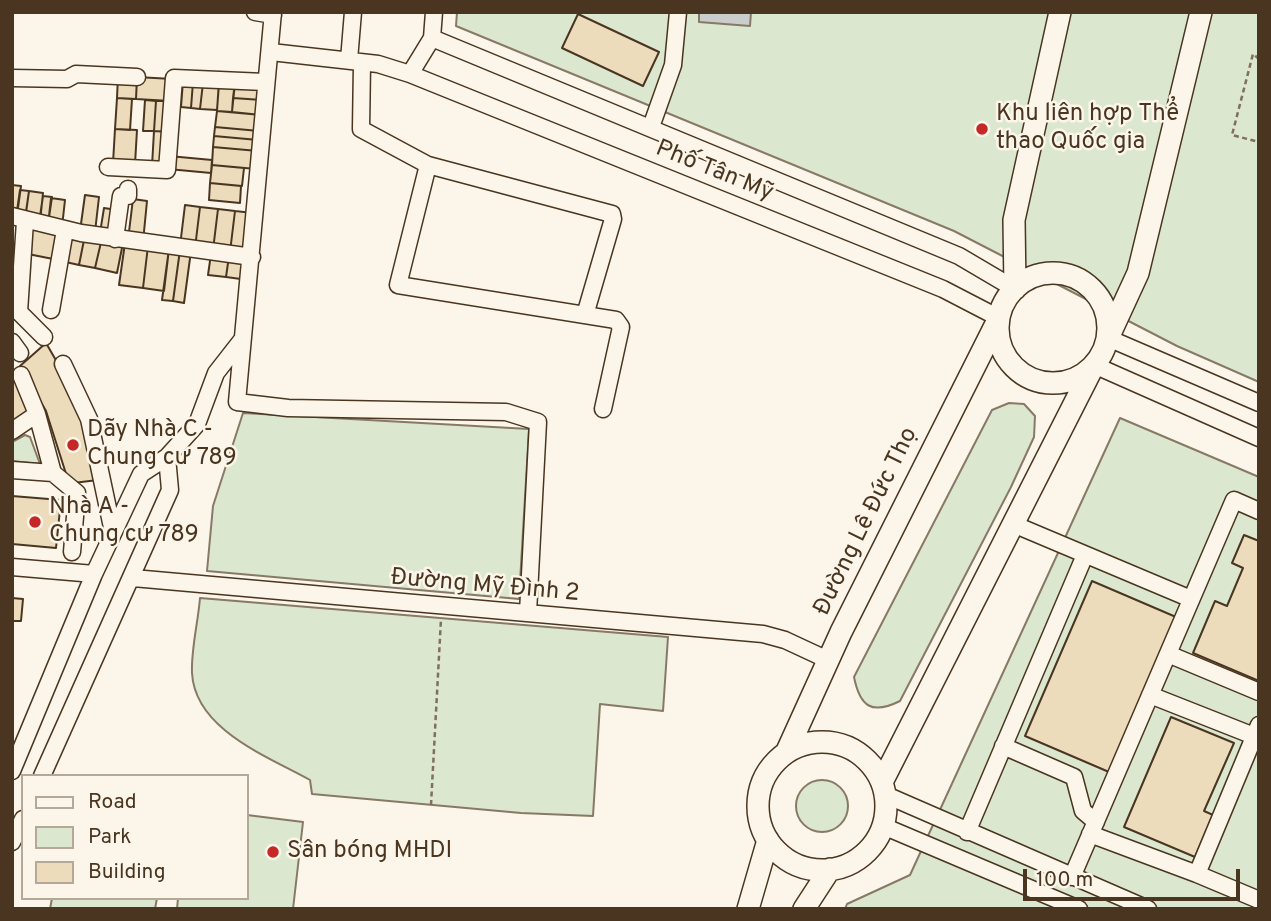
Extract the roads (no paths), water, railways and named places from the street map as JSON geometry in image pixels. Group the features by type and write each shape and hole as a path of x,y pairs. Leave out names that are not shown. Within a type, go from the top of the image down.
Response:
{"main road":[{"path":"1014,289 1014,220 1060,12"},
{"path":"1108,338 1109,323 1104,306 1094,290 1079,279 1062,274 1043,274 1026,280 1014,289 1002,307 999,318 1000,343 1007,360 1020,373 1036,381 1054,384 1072,381 1101,358 1138,274 1201,12"},
{"name":"Đường Lê Đức Thọ","path":"787,751 828,660 999,318"},
{"path":"884,789 862,755 847,746 813,742 787,751 769,770 761,787 758,805 760,823 768,840 785,858 806,868 830,869 849,864 866,854 878,838 883,826 884,789 1094,365"},
{"path":"748,909 768,840"},
{"path":"804,909 830,869"}],"street":[{"path":"255,12 273,13 237,402 288,408 506,412 538,422 528,613"},
{"path":"353,12 361,129 428,165 612,214 613,219 585,315"},
{"path":"410,74 432,38 434,12"},
{"path":"651,127 673,65 678,12"},
{"name":"Phố Tân Mỹ","path":"432,38 958,256 1014,289"},
{"name":"Phố Tân Mỹ","path":"271,52 378,64 410,74 943,289 999,318"},
{"path":"12,78 67,79 76,74 137,77"},
{"path":"108,167 167,170 174,78 265,82"},
{"path":"428,165 398,285 620,323 603,409"},
{"path":"115,239 121,196 128,196 128,190"},
{"path":"44,337 19,312 19,219 115,239 252,257"},
{"path":"51,310 65,230"},
{"path":"1108,338 1259,403"},
{"path":"12,771 94,574 141,474 167,457 197,424 216,373 241,341"},
{"path":"63,364 89,419 113,532"},
{"path":"1094,365 1259,438"},
{"path":"21,375 37,414 53,473 77,493 72,552"},
{"path":"12,431 37,414"},
{"path":"44,774 170,490 167,457"},
{"path":"12,470 53,473"},
{"path":"1072,877 1234,500 1259,512"},
{"path":"1013,524 1191,599"},
{"path":"967,832 1085,555"},
{"path":"12,568 94,574"},
{"name":"Đường Mỹ Đình 2","path":"133,578 763,634 785,640 828,660"},
{"path":"1168,654 1259,692"},
{"path":"1150,695 1256,731 1197,874"},
{"path":"1003,746 1074,776 1083,811 1093,828 1259,900"},
{"path":"884,789 967,832 1148,909"},
{"path":"12,842 21,823"},
{"path":"883,826 1079,909"}],"place":[{"name":"Khu liên hợp Thể thao Quốc gia","path":"982,129"},
{"name":"Dãy Nhà C - Chung cư 789","path":"73,445"},
{"name":"Nhà A - Chung cư 789","path":"35,522"},
{"name":"Sân bóng MHDI","path":"273,852"}]}
